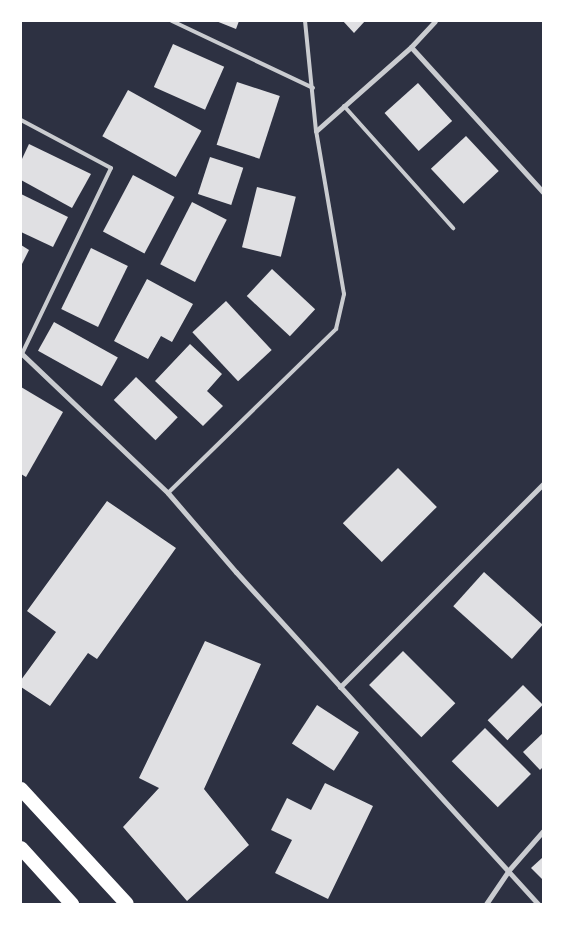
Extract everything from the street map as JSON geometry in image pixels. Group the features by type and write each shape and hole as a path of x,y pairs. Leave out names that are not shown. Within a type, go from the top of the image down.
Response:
{"highway":[{"path":"21,789 127,904"},
{"path":"21,848 72,904"}],"street":[{"path":"316,132 411,47 435,21"},
{"path":"411,47 543,192"},
{"path":"22,355 168,493 340,687 538,904"},
{"path":"340,687 543,484"},
{"path":"486,904 508,871 543,831"}],"lane":[{"path":"172,21 313,88"},
{"path":"168,493 336,329 344,294 316,132 305,21"},
{"path":"344,106 453,228"},
{"path":"21,120 110,168 22,355"}],"building":[{"path":"216,21 239,21 236,29"},
{"path":"343,21 365,21 354,33"},
{"path":"173,44 224,67 205,110 154,87"},
{"path":"237,82 280,96 259,159 217,145"},
{"path":"418,83 452,121 419,151 385,113"},
{"path":"128,90 201,131 176,177 102,136"},
{"path":"466,136 499,171 464,204 431,169"},
{"path":"29,144 91,174 72,208 21,180 21,161"},
{"path":"210,157 243,168 231,205 198,194"},
{"path":"133,175 174,197 144,254 103,232"},
{"path":"257,187 296,197 281,257 242,247"},
{"path":"21,194 68,217 53,247 21,232"},
{"path":"192,202 227,220 195,282 160,264"},
{"path":"21,245 29,250 21,266"},
{"path":"91,248 128,266 98,327 61,309"},
{"path":"272,269 315,309 290,336 247,296"},
{"path":"147,279 193,304 172,342 161,336 148,359 114,341"},
{"path":"226,301 272,350 238,381 192,332"},
{"path":"54,322 118,357 102,386 38,351"},
{"path":"190,344 222,374 207,391 223,406 203,426 155,381"},
{"path":"136,377 178,417 155,440 114,400"},
{"path":"21,387 63,412 26,477 21,474"},
{"path":"398,468 437,507 382,562 343,523"},
{"path":"107,501 176,548 97,659 88,653 50,706 21,687 21,680 56,632 27,611"},
{"path":"484,572 543,625 512,659 453,606"},
{"path":"205,641 261,664 204,789 249,845 187,901 123,827 159,788 139,778"},
{"path":"403,651 455,703 421,737 369,685"},
{"path":"523,685 543,705 507,740 488,720"},
{"path":"317,705 359,732 334,771 292,744"},
{"path":"485,728 531,774 498,807 452,761"},
{"path":"543,733 543,767 540,770 523,752"},
{"path":"325,783 373,806 328,899 275,873 292,840 271,830 287,798 311,810"},
{"path":"543,857 543,880 531,868"}]}
